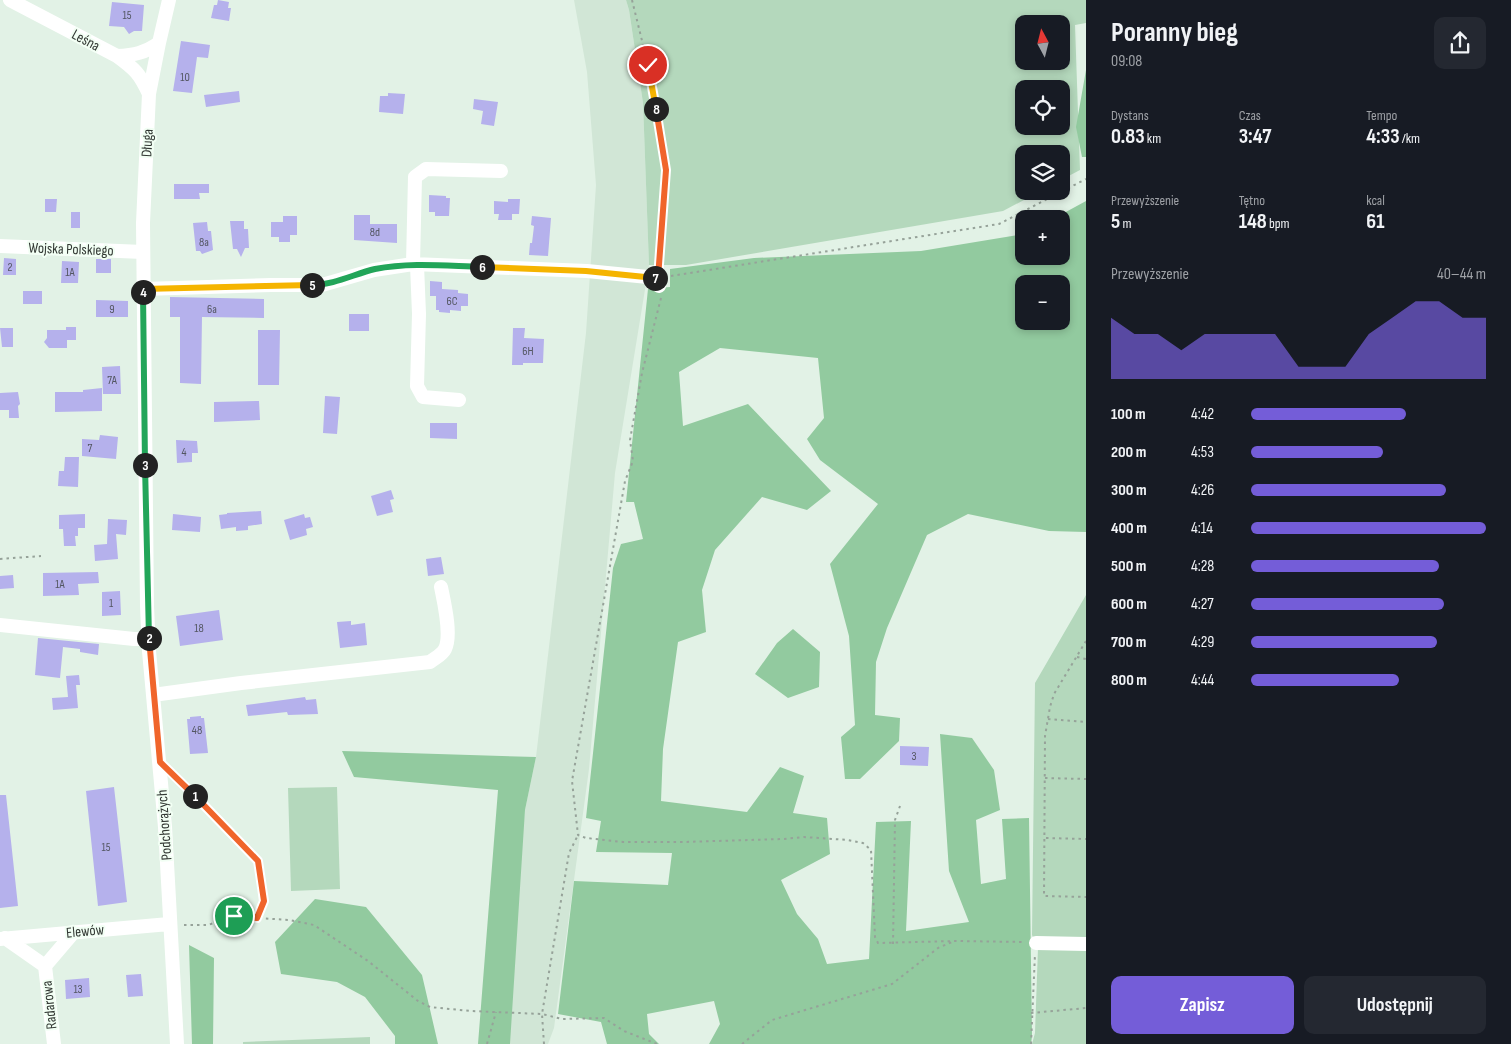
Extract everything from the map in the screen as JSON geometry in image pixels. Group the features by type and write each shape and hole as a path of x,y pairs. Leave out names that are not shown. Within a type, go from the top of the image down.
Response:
{"street":[{"name":"Leśna","path":"10,0 117,56 132,67 140,76 149,94"},
{"name":"Długa","path":"147,606 143,252 149,94 169,0"},
{"path":"117,56 131,56 147,51 159,43"},
{"path":"459,400 423,397 417,386 419,314 415,264 415,177 426,169 501,171"},
{"name":"Wojska Polskiego","path":"0,246 143,252"},
{"path":"143,289 322,285 374,270 415,264 586,271 653,280"},
{"path":"153,695 241,683 430,662 440,656 445,649 447,639 442,587"},
{"name":"Podchorążych","path":"147,606 160,762 177,1044"},
{"path":"0,625 149,639"},
{"name":"Elewów","path":"2,938 169,924"},
{"name":"Radarowa","path":"54,1044 45,966 74,932"},
{"name":"Radarowa","path":"2,938 45,966"},
{"path":"1036,943 1086,944"}],"path":[{"path":"544,1044 542,1014 569,853 578,835 572,780 625,482 633,461 630,440 642,373 661,297 653,280 666,170 648,65 632,0"},
{"path":"653,280 999,224 1086,179"},
{"path":"0,559 41,556"},
{"path":"1086,641 1054,694 1048,719 1045,778 1044,896 1086,897"},
{"path":"1077,656 1086,659"},
{"path":"1048,719 1086,722"},
{"path":"160,762 258,861 264,901 257,918"},
{"path":"1045,778 1086,779"},
{"path":"893,944 895,820 900,806"},
{"path":"578,835 586,838 623,842 683,842 804,837 848,840 862,843 871,850 875,937 878,943 955,941 1036,943 1031,1013 1031,1044"},
{"path":"1045,838 1086,839"},
{"path":"169,924 208,926 234,916 289,920 314,925 368,961 418,1001 430,1007 542,1014 562,1020 604,1018 624,1031 657,1044"},
{"path":"742,1044 772,1020 892,984 938,948 955,941"},
{"path":"1031,1013 1086,1008"},
{"path":"487,1044 496,1012"}],"shaded area":[{"path":"574,0 626,0 629,10 643,103 649,265 615,473 589,769 554,1028 548,1044 501,1044 525,810 536,757 586,333 596,185 587,72"}],"green space":[{"path":"626,0 1086,0 1086,23 1075,25 1080,170 1070,175 1070,145 1015,145 1015,200 1024,200 1003,211 686,265 649,265 643,103"},
{"path":"1086,70 1086,157 1082,157 1076,127"},
{"path":"1086,201 1086,532 1049,531 968,514 927,535 887,628 876,662 875,715 900,718 899,741 860,779 845,779 841,737 855,725 849,636 830,564 878,504 820,460 807,439 824,418 818,358 720,348 679,372 683,426 748,404 831,491 807,510 762,497 715,550 702,590 706,632 678,642 663,749 661,801 747,812 780,767 804,776 793,813 827,818 830,854 781,880 797,914 818,939 827,964 869,959 876,822 911,821 906,931 969,922 949,871 940,734 972,738 994,770 1000,810 976,820 981,884 1006,879 1002,819 1029,818 1031,1044 709,1044 720,1024 714,1001 647,1014 649,1034 659,1044 607,1044 601,1022 558,1014 574,881 668,885 672,853 596,852 601,821 586,818 613,568 621,544 643,539 634,502 626,502 648,289 670,287 670,269 754,258 921,251 1015,235 1015,265 1070,265 1070,210"},
{"path":"1086,595 1086,944 1036,943 1032,935 1035,683"},
{"path":"793,629 820,652 819,687 788,698 755,674 777,643"},
{"path":"342,751 536,757 525,810 510,1044 478,1044 498,790 354,777"},
{"path":"337,787 340,889 291,891 288,788"},
{"path":"315,899 366,907 422,975 438,1044 395,1044 395,1036 365,997 337,982 281,974 275,942"},
{"path":"189,945 214,958 213,1044 192,1044"},
{"path":"1038,948 1086,949 1086,1044 1032,1044 1035,1033"},
{"path":"370,1037 370,1044 243,1044 243,1042"}],"building":[{"path":"218,0 229,2 228,8 231,8 229,21 211,18 214,5 217,5"},
{"path":"112,2 144,5 142,31 134,31 129,34 124,27 109,26"},
{"path":"181,41 210,45 208,58 197,57 192,93 173,91"},
{"path":"239,91 240,102 206,107 204,95"},
{"path":"388,93 405,94 403,114 379,112 380,96 388,96"},
{"path":"474,99 498,102 494,126 481,124 483,111 473,109"},
{"path":"174,184 209,184 209,193 199,193 200,199 174,199"},
{"path":"429,195 450,198 449,216 435,216 435,212 429,212"},
{"path":"45,199 57,199 56,212 45,212"},
{"path":"508,199 520,199 519,214 512,214 512,220 498,220 499,214 494,214 494,201 508,202"},
{"path":"71,212 80,212 80,228 71,228"},
{"path":"354,215 370,215 370,224 397,224 397,243 354,240"},
{"path":"283,216 297,216 297,235 290,235 290,242 279,242 279,237 271,237 271,222 283,222"},
{"path":"532,216 551,218 548,256 529,255 534,226 531,225"},
{"path":"230,221 244,221 244,229 248,229 249,248 245,248 241,257 237,249 233,249"},
{"path":"207,222 208,231 211,231 213,250 202,254 200,251 196,251 193,223"},
{"path":"4,258 16,259 16,275 3,275"},
{"path":"96,259 111,259 111,273 96,273"},
{"path":"62,261 79,262 78,283 61,283"},
{"path":"430,281 442,282 442,289 458,290 458,293 468,294 468,306 461,306 461,311 439,312 439,310 436,310 436,296 430,296"},
{"path":"23,291 42,291 42,304 23,304"},
{"path":"170,297 264,299 264,318 202,317 201,384 180,383 180,317 170,317"},
{"path":"96,300 128,301 128,317 96,317"},
{"path":"349,314 369,314 369,331 349,331"},
{"path":"66,327 76,327 76,340 67,340 67,348 49,348 44,342 47,338 47,330 66,330"},
{"path":"0,328 13,328 13,347 2,347"},
{"path":"513,328 525,328 524,338 544,339 543,363 512,365"},
{"path":"258,330 280,330 279,385 258,385"},
{"path":"120,366 121,394 103,394 102,367"},
{"path":"102,388 102,411 55,412 55,392 83,392 83,390"},
{"path":"18,392 20,404 18,406 19,418 9,418 9,410 0,410 0,393"},
{"path":"325,396 340,397 337,434 323,433"},
{"path":"259,401 260,420 214,422 214,402"},
{"path":"430,423 457,423 457,439 430,438"},
{"path":"100,435 118,437 116,459 82,456 82,439 99,440"},
{"path":"176,440 197,441 198,453 192,453 192,462 177,463"},
{"path":"65,457 79,457 78,487 58,486 59,471 64,471"},
{"path":"391,490 394,499 390,500 393,512 377,516 371,496"},
{"path":"261,511 262,524 248,526 248,530 236,531 236,527 221,529 219,515"},
{"path":"85,514 85,528 78,528 78,536 75,536 76,546 64,546 63,529 59,529 59,515"},
{"path":"173,514 201,517 200,532 172,530"},
{"path":"304,514 305,518 310,517 313,527 306,529 307,535 290,540 284,520"},
{"path":"108,519 127,520 126,535 116,534 118,559 95,561 94,545 107,544"},
{"path":"441,557 444,574 428,576 426,559"},
{"path":"98,572 99,583 78,584 79,595 43,596 43,573"},
{"path":"13,575 14,588 0,589 0,576"},
{"path":"120,591 121,615 102,616 102,592"},
{"path":"219,610 223,640 180,646 176,616"},
{"path":"351,621 351,625 365,623 367,645 340,648 337,622"},
{"path":"38,638 99,644 98,655 80,652 80,649 63,647 60,678 35,675"},
{"path":"79,675 80,685 76,685 78,708 53,710 52,698 68,697 66,676"},
{"path":"305,697 306,700 316,699 318,714 288,715 287,712 248,716 246,705"},
{"path":"201,716 201,718 204,718 208,753 190,754 187,719"},
{"path":"900,746 929,747 928,766 900,765"},
{"path":"114,787 127,902 98,906 86,791"},
{"path":"0,795 6,795 18,906 0,908"},
{"path":"141,974 143,996 128,997 126,975"},
{"path":"89,978 90,997 66,999 65,980"}],"route":[{"path":"234,916 257,918 264,901 258,861 160,762 149,651 147,606 143,289 322,285 374,270 413,264 586,271 658,278 666,170 648,65"}]}
